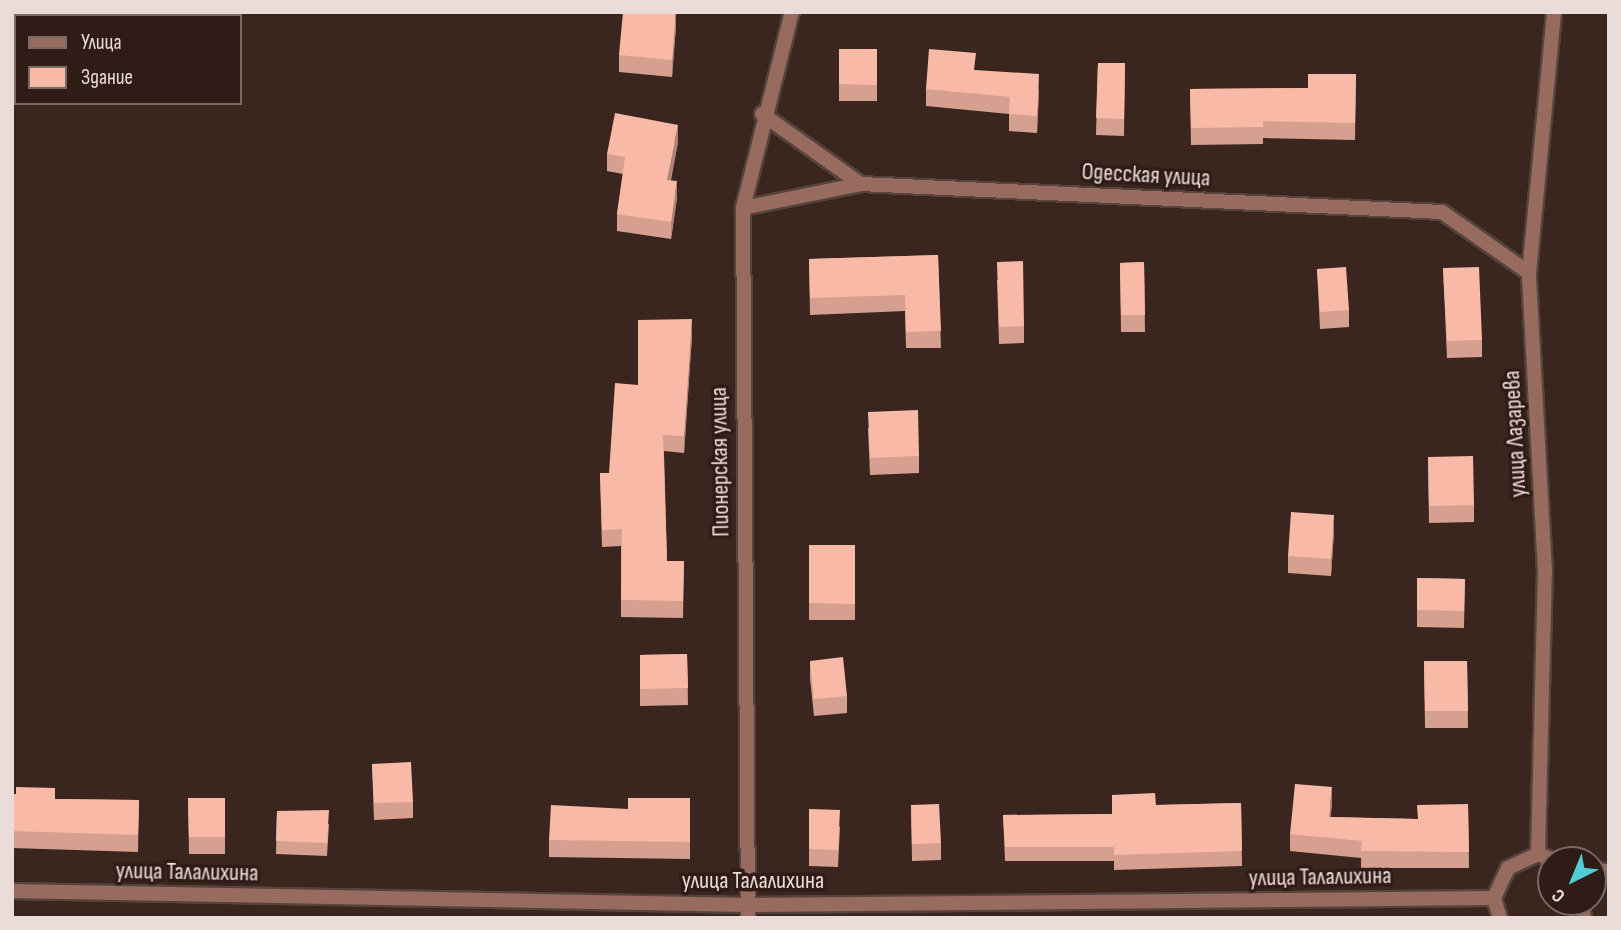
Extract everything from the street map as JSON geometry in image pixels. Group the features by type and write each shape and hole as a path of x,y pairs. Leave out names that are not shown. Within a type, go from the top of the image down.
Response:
{"street":[{"name":"Пионерская улица","path":"748,911 743,208 762,114 792,12"},
{"name":"улица Лазарева","path":"1538,846 1545,572 1529,273 1554,12"},
{"path":"762,114 861,184"},
{"name":"Одесская улица","path":"743,208 861,184 1441,212 1529,273"},
{"path":"1500,918 1494,898 1508,868 1537,854"},
{"name":"улица Талалихина","path":"12,891 748,911 1494,898"}],"building":[{"path":"623,12 676,12 672,60 619,55"},
{"path":"839,49 877,49 877,85 839,84"},
{"path":"929,49 976,53 974,70 1039,74 1037,116 1009,114 1010,97 926,89"},
{"path":"1098,63 1125,63 1124,119 1096,118"},
{"path":"1308,74 1356,74 1355,123 1263,121 1263,127 1191,128 1190,89 1308,88"},
{"path":"615,113 678,125 667,180 677,181 671,222 617,214 625,157 607,154"},
{"path":"938,255 941,331 906,332 905,295 810,298 809,259"},
{"path":"1023,261 1024,326 999,327 997,262"},
{"path":"1144,262 1145,315 1121,315 1120,263"},
{"path":"1346,267 1349,310 1320,312 1317,269"},
{"path":"1479,267 1482,340 1447,341 1443,268"},
{"path":"692,319 684,436 663,435 667,561 684,561 683,601 621,600 622,529 602,530 600,473 609,473 615,383 638,385 638,320"},
{"path":"918,410 919,456 870,458 868,412"},
{"path":"1473,456 1474,505 1429,506 1428,457"},
{"path":"1291,512 1334,515 1331,559 1288,556"},
{"path":"809,545 855,545 855,604 809,603"},
{"path":"1417,578 1465,579 1464,611 1417,610"},
{"path":"687,654 688,688 640,689 640,655"},
{"path":"843,657 847,696 814,699 810,661"},
{"path":"1424,661 1467,661 1468,711 1425,711"},
{"path":"411,762 413,802 374,803 372,764"},
{"path":"1295,784 1332,787 1329,817 1418,819 1417,805 1468,804 1469,852 1361,851 1362,841 1290,834"},
{"path":"16,787 55,788 55,799 139,800 138,835 12,831 12,794 16,794"},
{"path":"1155,793 1156,805 1241,803 1242,851 1114,855 1114,847 1005,847 1003,815 1112,814 1112,795"},
{"path":"188,798 225,798 225,837 189,837"},
{"path":"628,798 690,798 690,842 549,840 551,805 628,809"},
{"path":"939,804 941,843 912,844 911,805"},
{"path":"809,809 840,810 838,850 809,849"},
{"path":"329,810 327,843 276,841 277,811"}]}
